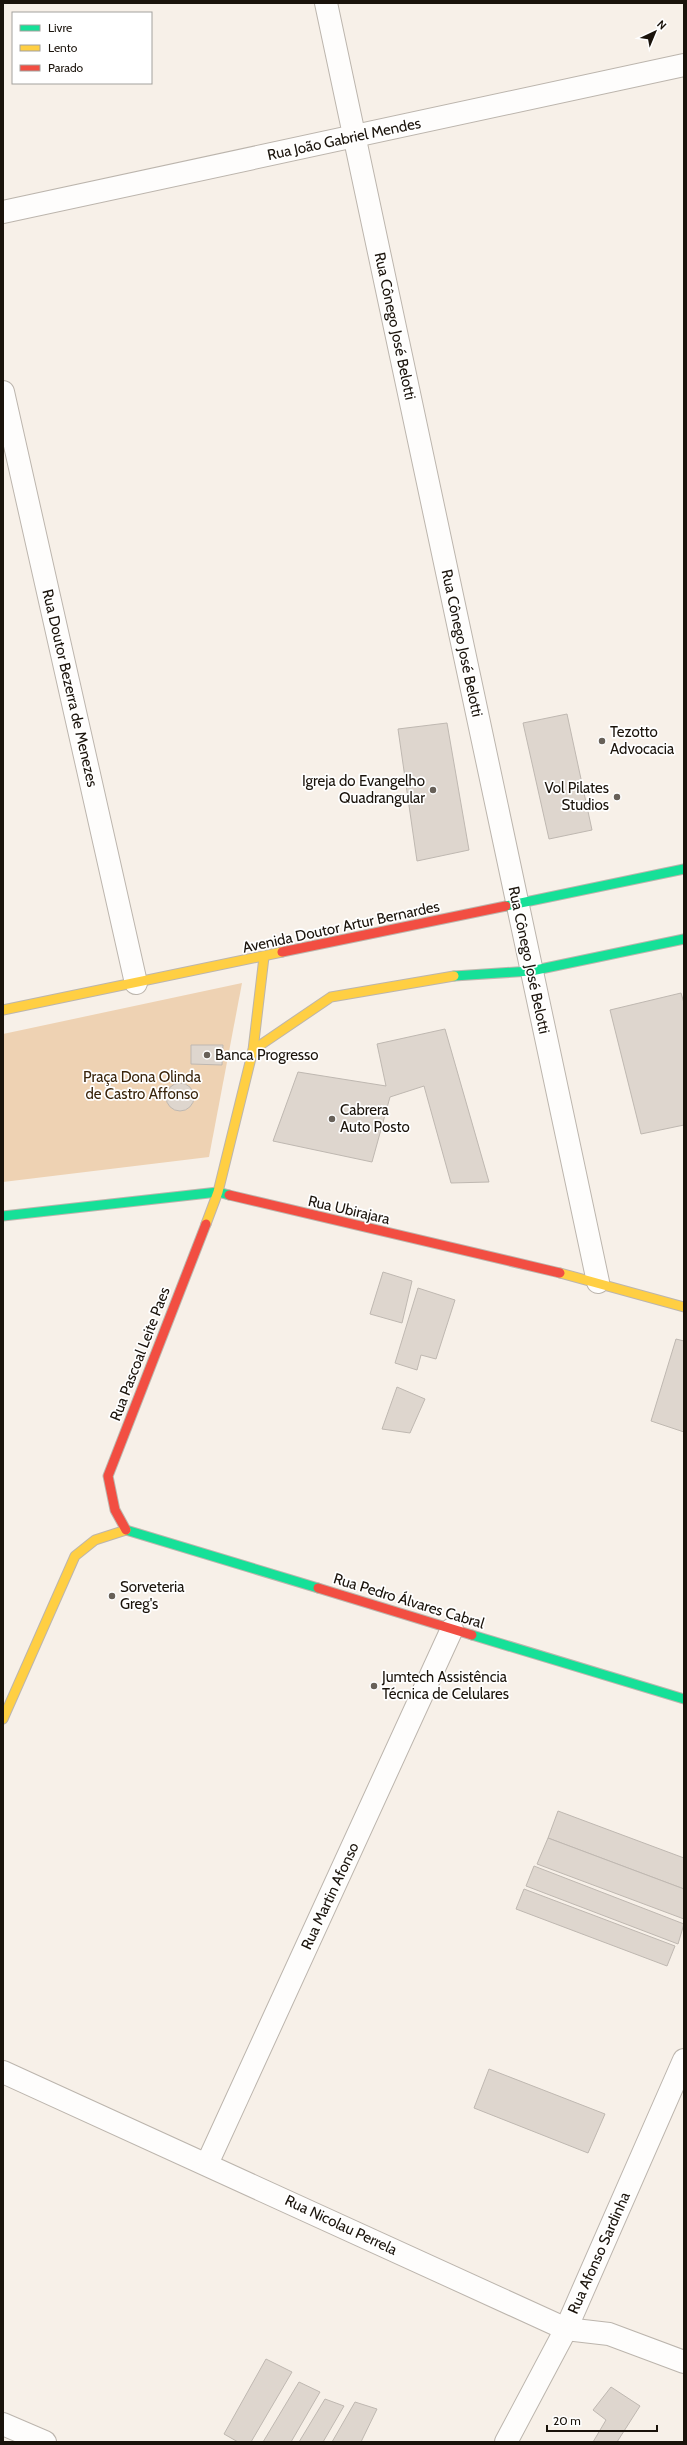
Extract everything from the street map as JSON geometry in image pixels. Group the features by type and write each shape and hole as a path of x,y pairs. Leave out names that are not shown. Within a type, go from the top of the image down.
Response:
{"main road":[{"name":"Avenida Doutor Artur Bernardes","path":"3,1010 684,869"},
{"path":"253,1050 331,997 462,975 532,971 684,939"},
{"name":"Rua Pascoal Leite Paes","path":"126,1530 115,1510 108,1476 218,1192 253,1050 259,987 264,957"},
{"name":"Rua Ubirajara","path":"3,1216 218,1192 598,1282 684,1307"},
{"path":"3,1719 75,1556 95,1540 126,1530"},
{"name":"Rua Pedro Álvares Cabral","path":"126,1530 684,1699"}],"street":[{"name":"Rua Cônego José Belotti","path":"326,3 598,1282"},
{"name":"Rua João Gabriel Mendes","path":"3,212 684,65"},
{"name":"Rua Doutor Bezerra de Menezes","path":"3,392 136,983"},
{"name":"Rua Martin Afonso","path":"207,2164 452,1628"},
{"name":"Rua Afonso Sardinha","path":"506,2442 566,2329 684,2060"},
{"name":"Rua Nicolau Perrela","path":"3,2072 566,2329 609,2334 684,2362"},
{"path":"3,2424 45,2442"}],"green space":[{"name":"Praça Dona Olinda de Castro Affonso","path":"242,983 209,1157 3,1182 3,1034"}],"building":[{"path":"567,714 592,830 549,839 523,723"},
{"name":"Igreja do Evangelho Quadrangular","path":"447,723 469,850 417,861 398,729"},
{"path":"681,993 684,1003 684,1125 641,1134 610,1010"},
{"name":"Cabrera Auto Posto","path":"445,1029 489,1182 451,1183 424,1086 390,1097 372,1162 273,1141 298,1072 386,1086 377,1044"},
{"name":"Banca Progresso","path":"191,1045 223,1045 222,1065 191,1064"},
{"path":"180,1083 186,1084 190,1087 193,1091 193,1103 190,1107 186,1110 180,1111 174,1110 170,1107 167,1103 166,1097 167,1091 170,1087 174,1084"},
{"path":"383,1272 412,1281 402,1323 370,1314"},
{"path":"418,1288 455,1300 436,1359 421,1355 417,1370 395,1363"},
{"path":"676,1339 684,1341 684,1432 651,1421"},
{"path":"397,1387 425,1399 410,1433 382,1429"},
{"path":"558,1811 684,1858 684,1889 548,1838"},
{"path":"548,1838 684,1889 684,1919 537,1864"},
{"path":"534,1866 684,1924 678,1944 526,1886"},
{"path":"524,1889 675,1946 667,1966 516,1909"},
{"path":"489,2069 605,2114 588,2153 474,2108"},
{"path":"266,2359 292,2372 251,2442 238,2442 224,2434"},
{"path":"299,2382 320,2392 291,2442 263,2442"},
{"path":"611,2387 640,2406 617,2442 593,2442 606,2420 593,2410"},
{"path":"325,2399 344,2406 323,2442 299,2442"},
{"path":"355,2402 377,2409 361,2442 332,2442"}],"traffic: fast":[{"path":"506,906 684,869"},
{"path":"454,976 531,971 684,939"},
{"path":"3,1216 218,1192 229,1195"},
{"path":"126,1530 318,1588"},
{"path":"472,1635 684,1699"}],"traffic: slow":[{"path":"3,1010 282,952"},
{"path":"206,1224 218,1192 253,1050 264,957"},
{"path":"253,1050 331,997 454,976"},
{"path":"560,1273 684,1307"},
{"path":"3,1719 75,1556 95,1540 126,1530"}],"traffic: jam":[{"path":"282,952 506,906"},
{"path":"229,1195 560,1273"},
{"path":"126,1530 115,1510 108,1476 206,1224"},
{"path":"318,1588 472,1635"}],"place":[{"name":"Tezotto Advocacia","path":"602,741"},
{"name":"Igreja do Evangelho Quadrangular","path":"433,790"},
{"name":"Vol Pilates Studios","path":"617,797"},
{"name":"Banca Progresso","path":"207,1055"},
{"name":"Cabrera Auto Posto","path":"332,1119"},
{"name":"Sorveteria Greg's","path":"112,1596"},
{"name":"Jumtech Assistência Técnica de Celulares","path":"374,1686"}]}
